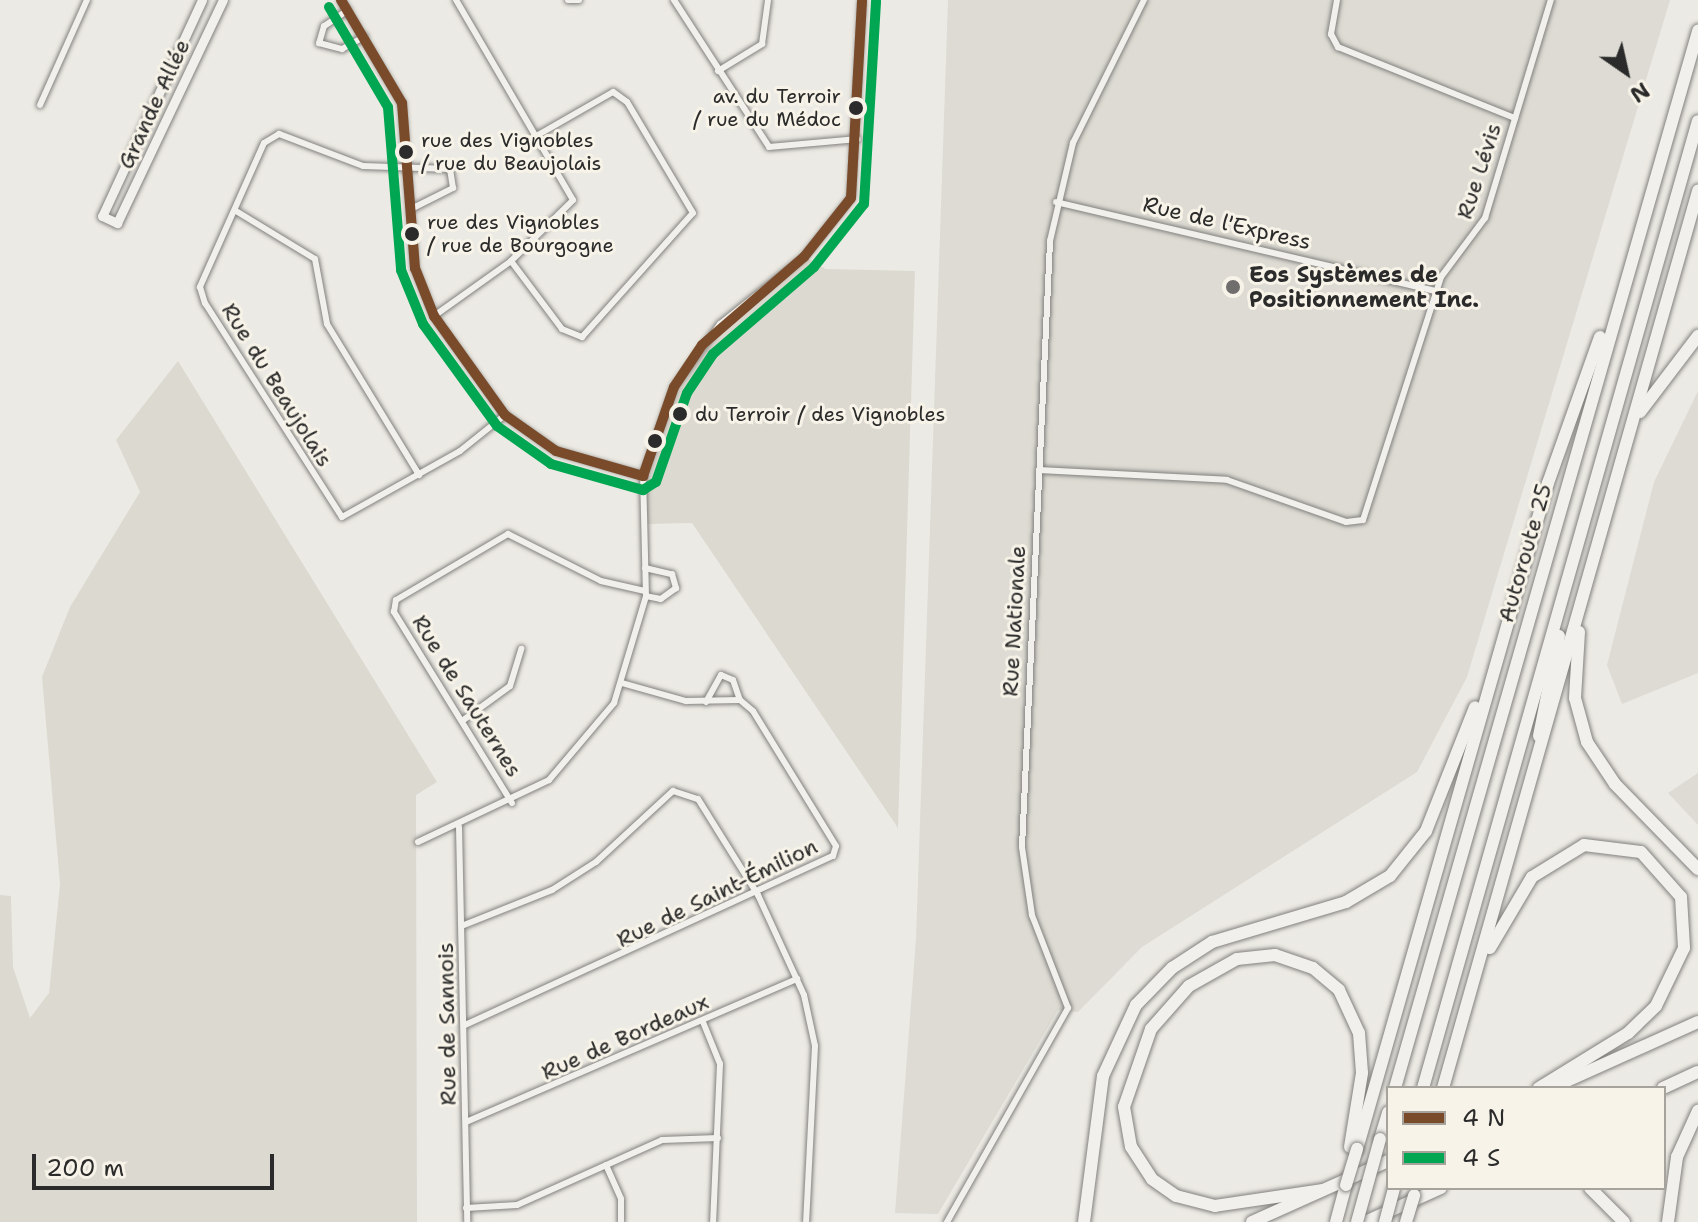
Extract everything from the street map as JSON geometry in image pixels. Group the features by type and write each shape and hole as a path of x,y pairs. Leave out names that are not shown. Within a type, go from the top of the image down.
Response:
{"highway":[{"name":"Autoroute 25","path":"1396,1086 1632,247 1698,31"},
{"path":"1424,1086 1698,121"},
{"path":"1444,1086 1698,191"},
{"path":"1336,1222 1353,1150 1555,462 1632,247"},
{"path":"1631,429 1667,368 1698,336"},
{"path":"1503,885 1575,555"},
{"path":"1579,609 1575,698 1587,742 1615,784 1698,869"},
{"path":"1084,1222 1103,1076 1136,1005 1172,968 1212,942 1346,902 1396,871 1430,822 1495,660"},
{"path":"1474,980 1519,894 1567,850 1626,846 1655,861 1675,885 1685,939 1661,999 1628,1033 1542,1086"},
{"path":"1323,1190 1215,1206 1176,1196 1152,1179 1127,1137 1124,1107 1131,1069 1157,1020 1189,986 1237,959 1285,957 1321,973 1349,1006 1361,1043 1353,1150"},
{"path":"1555,1086 1698,1022"},
{"path":"1666,1087 1698,1072"},
{"path":"1668,1222 1677,1157 1698,1111"},
{"path":"1357,1222 1386,1119"},
{"path":"1252,1222 1386,1162"},
{"path":"1385,1222 1393,1190"},
{"path":"1365,1222 1437,1190"},
{"path":"1592,1190 1624,1222"},
{"path":"1408,1222 1415,1191"}],"street":[{"path":"40,105 87,0"},
{"name":"Grande Allée","path":"202,0 102,216 117,223 223,0"},
{"path":"341,0 402,103 413,208 415,268 434,316 505,415 556,451 643,476"},
{"path":"434,316 511,261 573,200 538,135 456,0"},
{"path":"568,0 579,0"},
{"path":"674,0 769,147 858,139"},
{"path":"718,71 762,44 768,0"},
{"path":"418,842 512,803 549,780 585,743 622,683 645,594 643,476 674,387 702,345 835,225 851,198 858,139 862,0"},
{"name":"Rue Nationale","path":"947,1222 1068,1008 1035,926 1023,857 1039,470 1056,202 1073,143 1144,0"},
{"path":"1337,0 1331,34 1338,47 1515,118"},
{"name":"Rue Lévis","path":"1039,470 1227,480 1360,523 1436,291 1482,225 1551,0"},
{"path":"348,10 324,26 319,43 342,49 365,36"},
{"path":"511,261 562,329 582,337 693,213 627,102 613,92 538,135"},
{"name":"Rue du Beaujolais","path":"410,170 363,166 279,134 264,143 200,287 205,303 336,512 348,518 419,475 505,415"},
{"path":"410,170 445,165 454,181 443,197 413,208"},
{"name":"Rue de l'Express","path":"1056,202 1436,291"},
{"path":"236,211 315,259 327,324 419,475"},
{"name":"Rue de Sauternes","path":"512,803 394,612 396,600 508,534 601,581 645,594"},
{"path":"645,568 672,574 676,588 661,599 645,594"},
{"path":"462,721 510,686 521,649"},
{"path":"622,683 706,702 740,700 733,680 721,675 706,702"},
{"name":"Rue de Saint-Émilion","path":"465,1025 829,863 836,846 740,700"},
{"path":"464,925 552,890 596,862 673,791 698,799 758,895 797,979 815,1046 806,1222"},
{"name":"Rue de Sannois","path":"459,827 464,925 467,1222"},
{"name":"Rue de Bordeaux","path":"466,1122 797,979"},
{"path":"703,1022 720,1064 713,1222"},
{"path":"466,1208 517,1205 685,1134 718,1138"},
{"path":"606,1165 621,1199 621,1222"}],"shaded area":[{"path":"948,0 1670,0 1467,677 1417,772 1142,947 1078,1012 1058,1010 938,1214 895,1213 916,939"},
{"path":"804,257 826,269 915,271 898,828 692,523 648,524 644,483 664,411 724,325"},
{"path":"178,361 437,782 416,795 417,1222 0,1222 0,895 11,896 13,967 30,1018 49,993 60,884 42,677 70,607 140,492 116,440"},
{"path":"1698,391 1698,673 1622,704 1607,665 1654,482"},
{"path":"1698,773 1698,825 1668,793"}],"transit line":[{"path":"341,0 402,103 415,268 434,316 505,415 556,451 643,476 674,387 702,345 804,257 851,198 862,0"},
{"path":"329,7 388,107 401,270 423,324 497,426 551,464 643,490 656,482 687,393 713,354 814,267 864,204 876,1"}],"place":[{"name":"av. du Terroir / rue du Médoc","path":"856,108"},
{"name":"rue des Vignobles / rue du Beaujolais","path":"406,152"},
{"name":"rue des Vignobles / rue de Bourgogne","path":"412,234"},
{"name":"Eos Systèmes de Positionnement Inc.","path":"1233,287"},
{"name":"du Terroir / des Vignobles","path":"680,414"}]}
